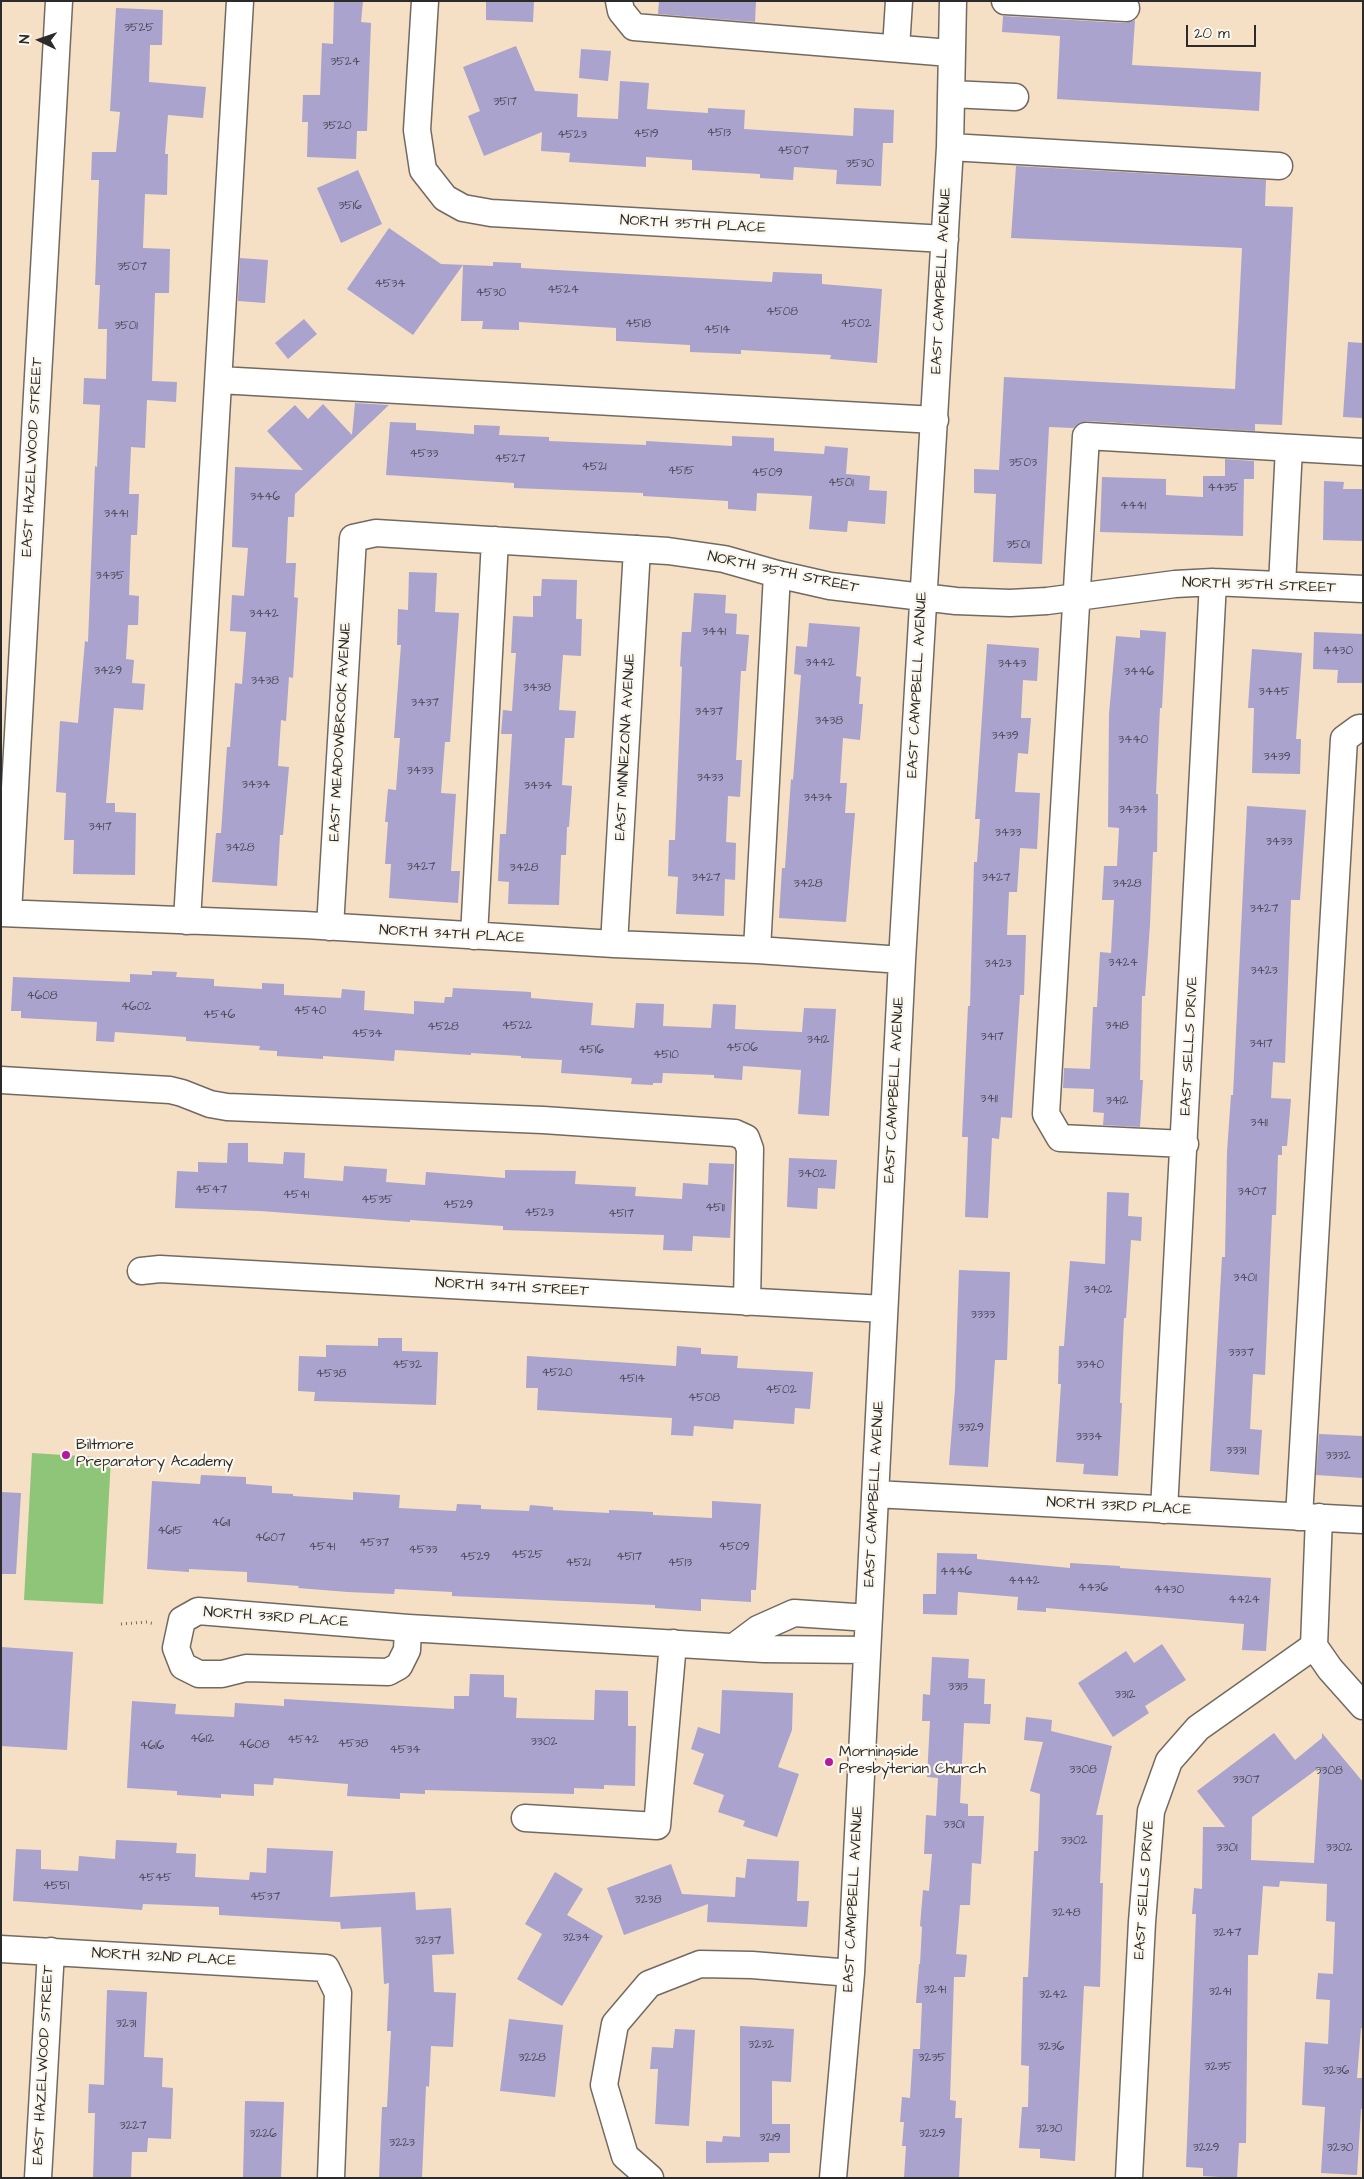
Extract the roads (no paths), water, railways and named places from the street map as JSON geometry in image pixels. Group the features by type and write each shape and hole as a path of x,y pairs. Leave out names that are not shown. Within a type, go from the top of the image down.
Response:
{"street":[{"name":"EAST HAZELWOOD STREET","path":"5,913 59,1"},
{"path":"187,921 240,1"},
{"name":"NORTH 35TH PLACE","path":"425,1 417,130 423,170 444,198 463,208 491,213 945,239"},
{"path":"619,1 621,11 634,27 950,53"},
{"path":"896,48 899,1"},
{"name":"EAST CAMPBELL AVENUE","path":"833,2178 851,1973 902,960 950,147 950,53 953,1"},
{"path":"1005,1 1126,8"},
{"path":"951,94 1014,97"},
{"path":"950,147 1279,166"},
{"path":"219,380 935,420"},
{"path":"1185,1144 1060,1138 1046,1114 1086,436 1363,452"},
{"path":"1282,585 1289,448"},
{"name":"NORTH 35TH STREET","path":"353,538 376,533 637,549 724,559 830,586 924,597 1010,604 1175,584 1213,582 1363,589"},
{"name":"EAST MEADOWBROOK AVENUE","path":"330,927 353,538"},
{"path":"474,936 496,540"},
{"name":"EAST MINNEZONA AVENUE","path":"614,944 637,549"},
{"path":"757,950 777,574"},
{"name":"EAST SELLS DRIVE","path":"1164,1510 1185,1144 1213,582"},
{"path":"1363,728 1359,728 1344,739 1309,1517 1314,1646 1330,1669 1363,1706"},
{"name":"NORTH 34TH PLACE","path":"5,913 330,927 614,944 757,950 902,960"},
{"path":"1,1080 170,1090 182,1092 210,1104 227,1107 542,1120 734,1133 746,1138 750,1149 747,1302"},
{"name":"NORTH 34TH STREET","path":"141,1271 160,1269 884,1309"},
{"name":"NORTH 33RD PLACE","path":"875,1494 1363,1520"},
{"name":"NORTH 33RD PLACE","path":"408,1628 407,1650 399,1666 388,1672 246,1668 222,1674 199,1674 184,1666 176,1648 178,1630 182,1620 198,1611 408,1628 734,1647 867,1650"},
{"path":"734,1647 758,1629 794,1613 869,1618"},
{"path":"778,1649 779,1619"},
{"path":"525,1818 657,1826 673,1643"},
{"name":"EAST SELLS DRIVE","path":"1129,2178 1142,1922 1151,1811 1170,1761 1198,1728 1314,1646"},
{"name":"NORTH 32ND PLACE","path":"1,1949 326,1968 338,1993 331,2178"},
{"name":"EAST HAZELWOOD STREET","path":"38,2178 51,1951"},
{"path":"650,2178 625,2156 604,2085 615,2024 649,1984 700,1964 752,1965 851,1973"}],"place":[{"name":"Biltmore Preparatory Academy","path":"66,1455"},
{"name":"Morningside Presbyterian Church","path":"829,1762"}]}
